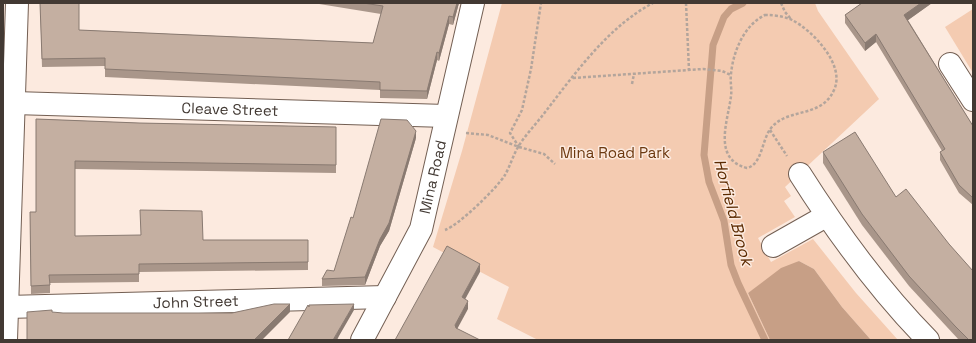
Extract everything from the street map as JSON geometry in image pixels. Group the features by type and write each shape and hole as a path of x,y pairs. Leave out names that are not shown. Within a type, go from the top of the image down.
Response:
{"street":[{"path":"6,340 17,3"},
{"name":"Mina Road","path":"362,340 421,229 473,3"},
{"path":"950,64 973,100"},
{"name":"Cleave Street","path":"14,103 445,124"},
{"path":"800,174 826,216 887,297 928,340"},
{"path":"773,246 826,216"},
{"name":"John Street","path":"7,307 385,297"}],"path":[{"path":"519,147 510,132 522,110 531,69 541,3"},
{"path":"421,229 438,231 454,226 487,196 505,176 519,147 573,78 626,20 653,3"},
{"path":"686,3 689,70"},
{"path":"781,4 791,19 812,34 823,46 835,67 837,83 831,96 818,108 784,118 770,130 755,164 747,168 739,166 727,152 724,139 731,94 733,59 739,45 753,22 765,15 774,15 791,19"},
{"path":"573,78 703,69 722,71 731,75"},
{"path":"632,84 634,74"},
{"path":"445,124 488,135 519,147 544,154 555,164"},
{"path":"770,130 800,174"}],"green space":[{"name":"Mina Road Park","path":"502,3 815,3 818,11 879,99 785,187 791,196 784,201 795,217 758,238 771,262 813,239 856,293 898,340 871,340 842,307 814,269 799,261 748,293 770,340 538,340 497,319 509,287 433,247 462,151"},
{"path":"973,9 973,73 945,27"}],"shaded area":[{"path":"799,261 814,269 842,307 871,340 770,340 748,293 781,268"}],"building":[{"path":"40,3 79,3 79,30 373,43 383,6 363,3 457,3 453,17 449,16 439,53 437,52 427,91 380,90 380,82 105,69 105,58 42,59"},
{"path":"862,3 921,3 904,15 973,126 973,198 959,185 940,152 945,149 876,34 865,43 845,15"},
{"path":"36,119 139,123 336,127 336,165 75,161 75,236 141,235 140,210 202,211 203,240 308,240 308,262 139,264 139,274 49,275 50,285 31,286 30,212 36,212"},
{"path":"381,119 407,120 416,131 389,223 380,239 365,277 322,279 327,270 334,271 351,217 353,218"},
{"path":"855,132 896,197 906,189 949,244 973,271 973,340 969,340 955,326 909,276 862,214 823,152"},
{"path":"447,246 480,264 462,297 468,301 455,325 456,328 480,340 395,340"},
{"path":"274,304 290,304 254,340 27,340 27,312 52,310 52,312 63,313 232,313"},
{"path":"354,304 333,340 288,340 308,305 309,307 309,305"}],"waterway":[{"name":"Horfield Brook","path":"743,3 731,9 724,17 713,45 704,155 709,182 724,221 731,265 765,340"}]}
